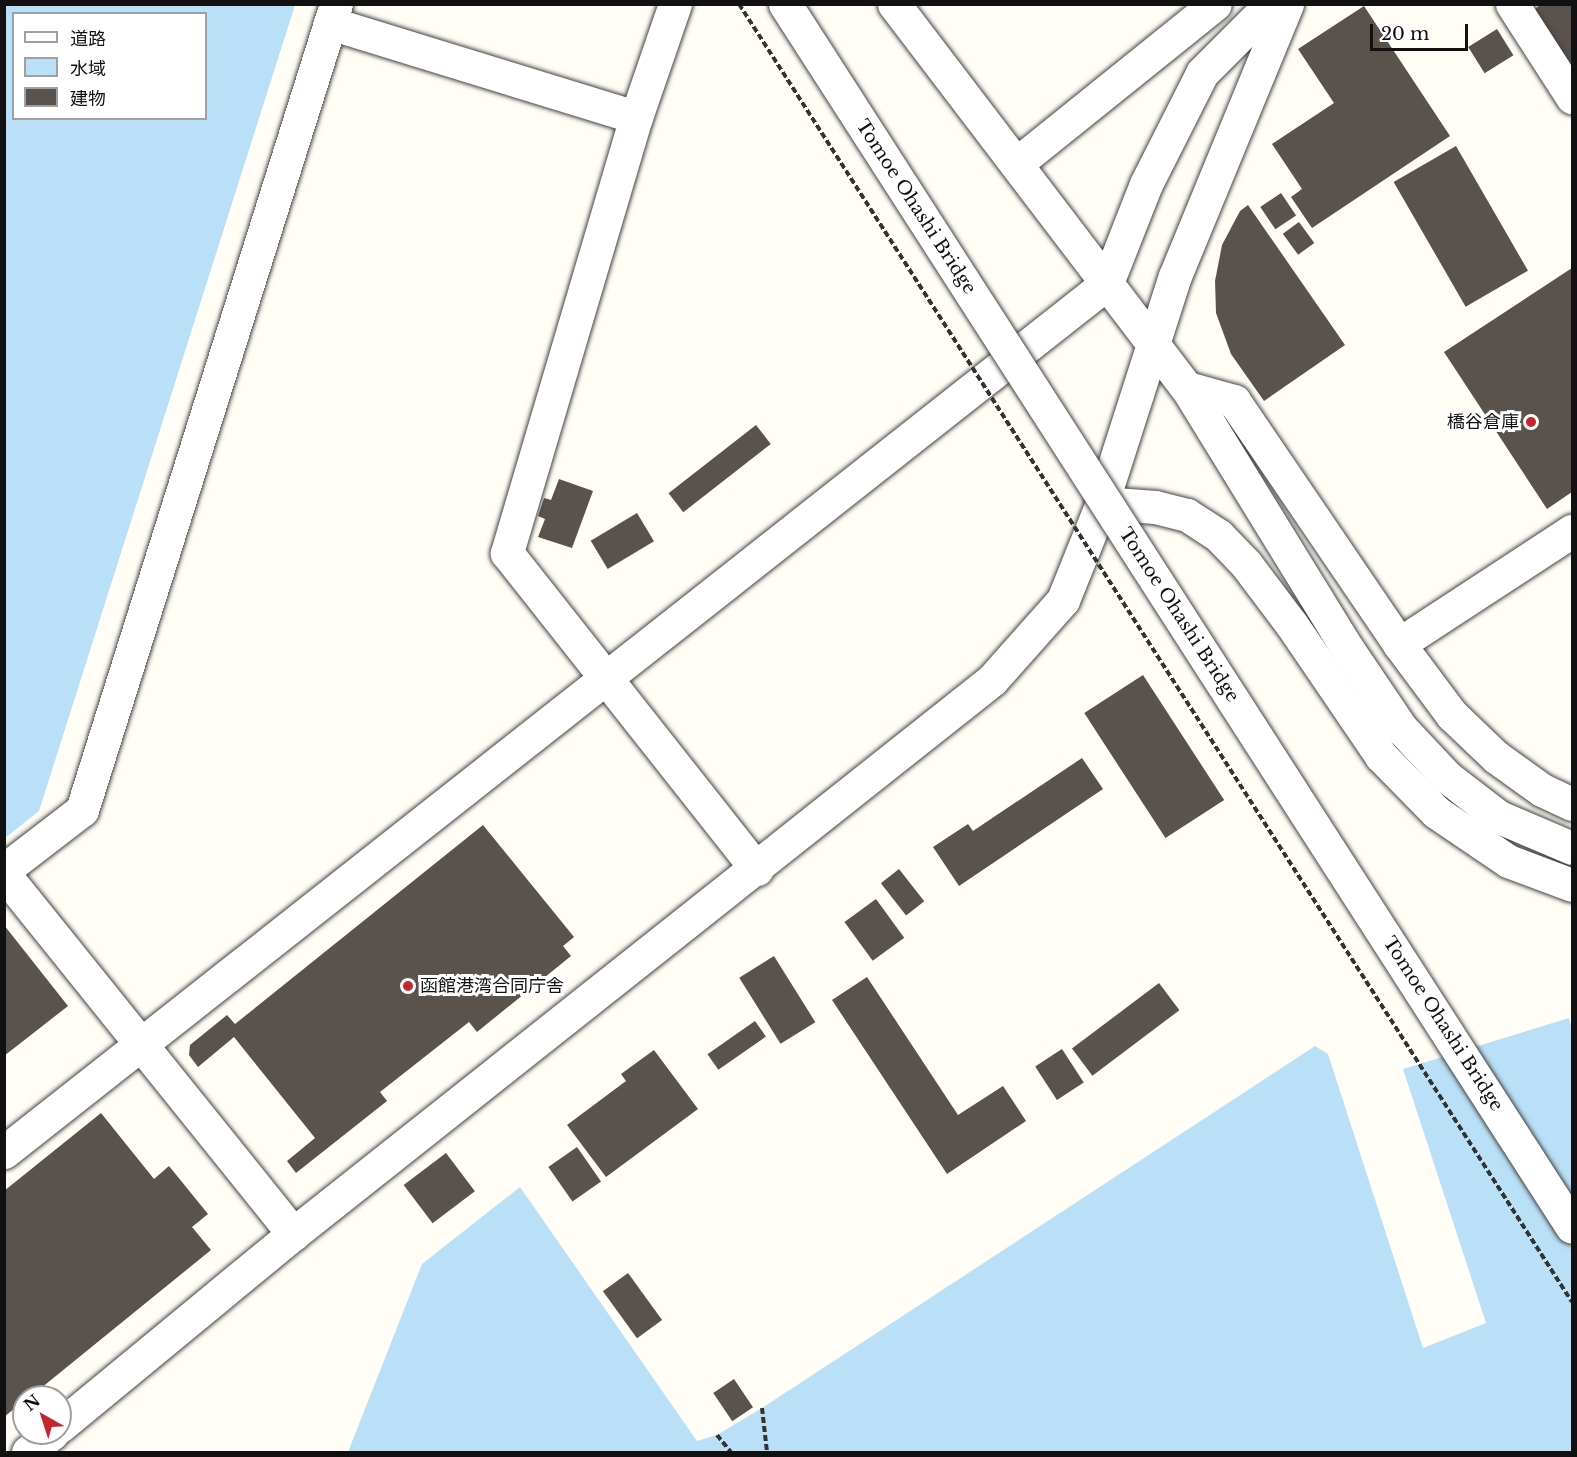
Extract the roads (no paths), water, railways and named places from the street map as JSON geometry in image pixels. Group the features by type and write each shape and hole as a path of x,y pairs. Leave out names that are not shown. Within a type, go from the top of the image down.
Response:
{"street":[{"path":"675,4 636,117 507,553 757,869"},
{"name":"Tomoe Ohashi Bridge","path":"785,4 1572,1227"},
{"path":"894,4 1154,348 1187,387 1255,501 1401,728 1447,777 1499,817 1572,848"},
{"path":"1016,164 1215,4"},
{"path":"4,1152 1107,283 1146,184 1202,74 1271,4"},
{"path":"72,1416 293,1234 757,869 992,680 1063,600 1102,503 1154,348 1175,276 1287,4"},
{"path":"1512,4 1572,97"},
{"path":"293,1234 139,1044 4,872 82,810 333,14 636,117"},
{"path":"1187,387 1234,401 1399,644 1452,715 1496,757 1542,790 1572,804"},
{"path":"1102,503 1155,507 1187,515 1219,536 1246,564 1292,625 1381,756 1436,812 1509,861 1572,885"},
{"path":"1399,644 1572,531"}],"water":[{"path":"5,4 295,5 39,811 5,838"},
{"path":"1569,1018 1572,1031 1572,1452 348,1452 422,1264 520,1187 697,1441 717,1435 762,1408 1315,1046 1328,1054 1423,1348 1486,1323 1403,1069"}],"place":[{"name":"橋谷倉庫","path":"1531,422"},
{"name":"函館港湾合同庁舎","path":"408,986"}]}
